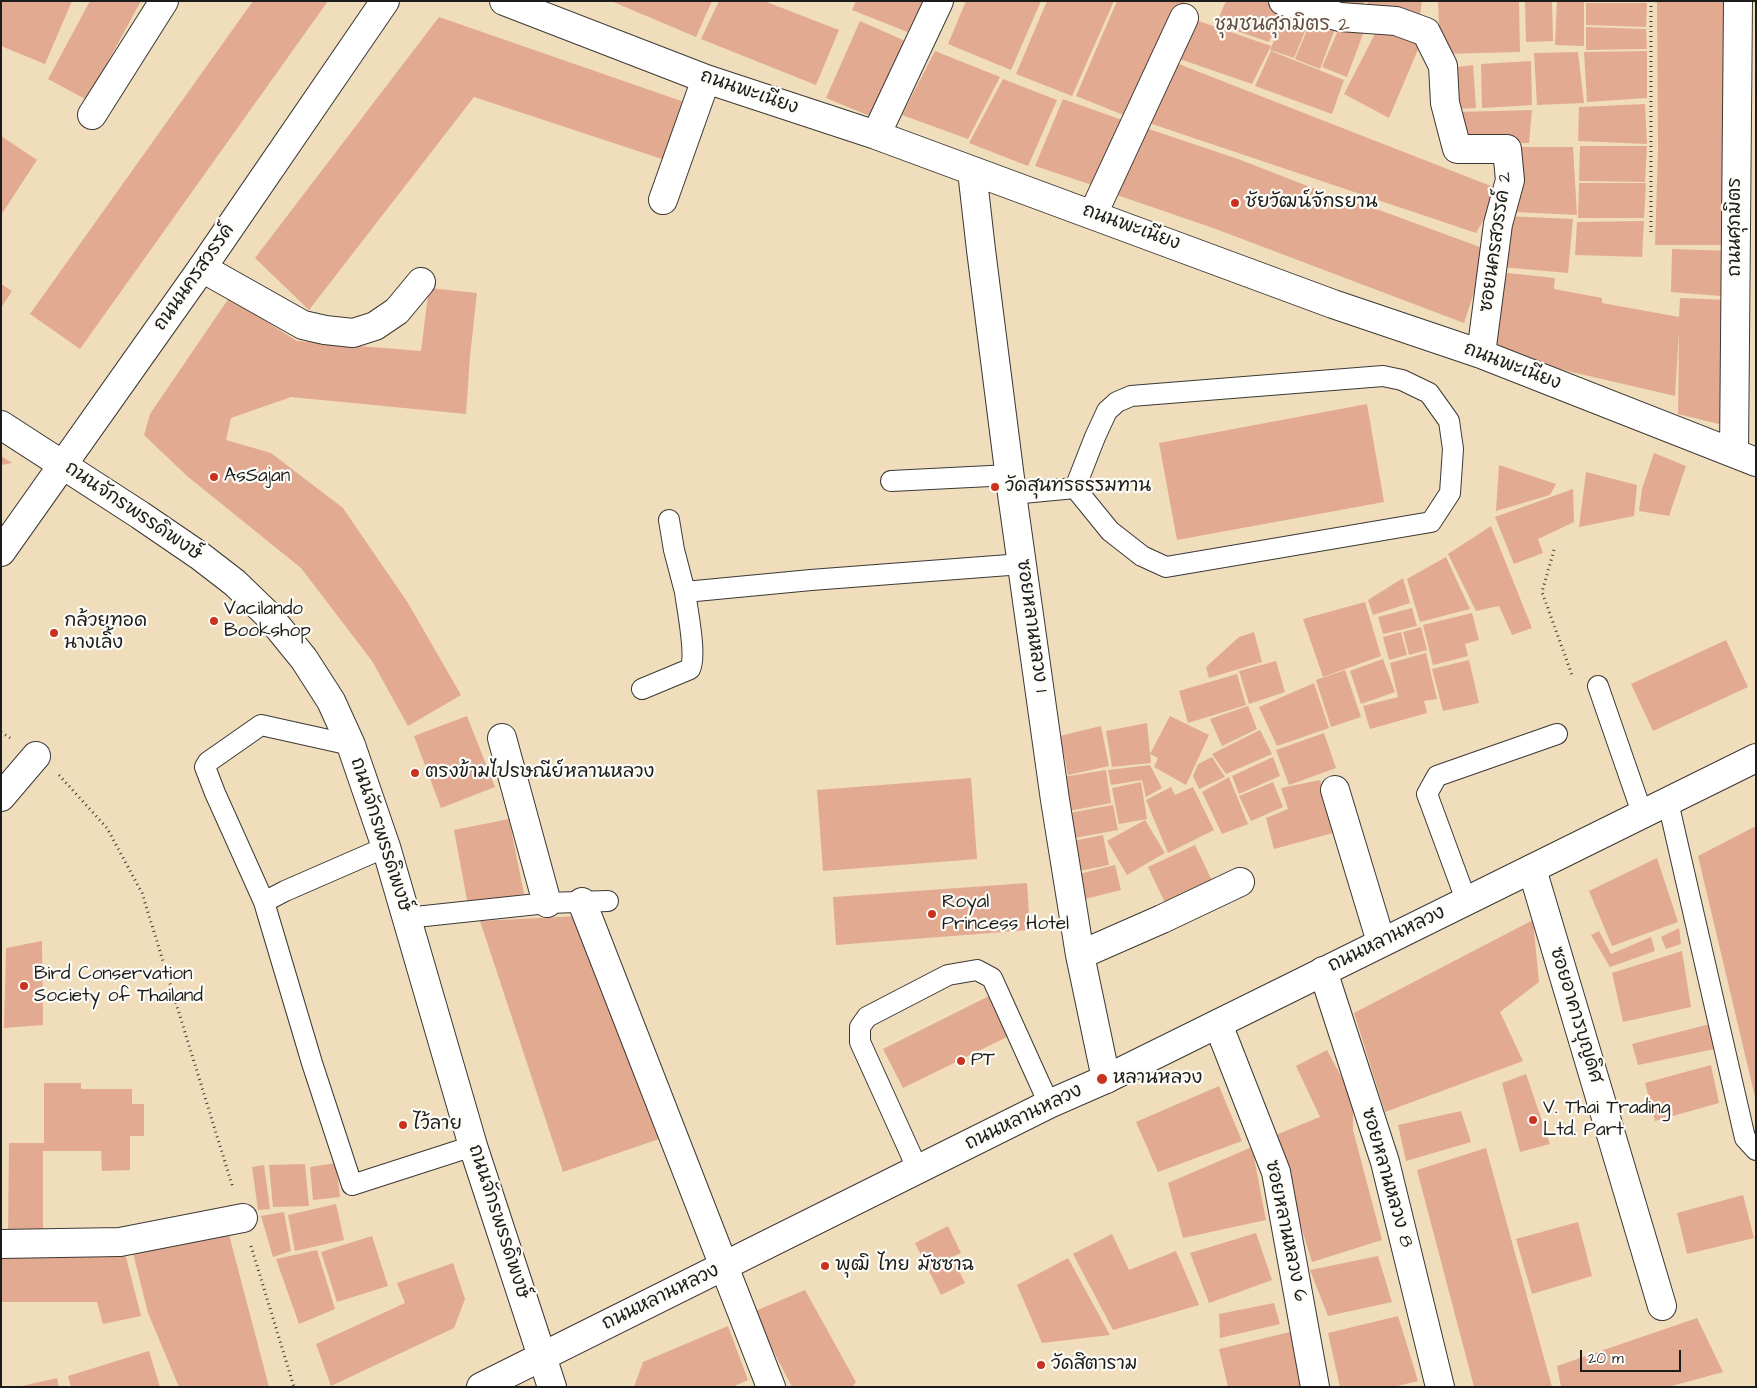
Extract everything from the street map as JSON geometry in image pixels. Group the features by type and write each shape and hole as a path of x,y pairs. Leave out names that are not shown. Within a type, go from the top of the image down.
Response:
{"street":[{"path":"92,114 164,1"},
{"name":"ถนนนครสวรรค์","path":"1,552 202,268 385,1"},
{"name":"ถนนพะเนียง","path":"504,1 706,79 876,135 1333,304 1481,354 1745,458"},
{"path":"876,135 939,1"},
{"name":"ซอยนครสวรรค์ 2","path":"1283,1 1340,17 1396,21 1426,32 1443,66 1445,103 1457,149 1507,150 1510,180 1498,224 1481,354"},
{"name":"ถนนศุภมิตร","path":"1738,1 1745,458"},
{"path":"1093,214 1184,18"},
{"path":"663,200 706,79"},
{"name":"ซอยหลานหลวง 1","path":"972,171 980,250 1011,485 1056,800 1080,955 1106,1079"},
{"path":"202,268 303,325 353,333 375,326 397,311 422,282"},
{"name":"ถนนจักรพรรดิพงษ์","path":"1,425 140,515 234,582 270,616 304,658 331,701 351,746 386,847 473,1146 552,1387"},
{"path":"502,738 547,903"},
{"path":"1,797 36,756"},
{"name":"ถนนหลานหลวง","path":"481,1387 1049,1104 1106,1079 1756,758"},
{"path":"1335,790 1381,942"},
{"name":"ซอยอาคารบุญดิศ","path":"1532,868 1662,1306"},
{"path":"1080,955 1240,882"},
{"path":"595,902 723,1267 771,1387"},
{"name":"ซอยหลานหลวง 8","path":"1323,972 1385,1162 1440,1387"},
{"name":"ซอยหลานหลวง 6","path":"1218,1024 1276,1172 1315,1387"},
{"path":"1,1244 120,1242 243,1218"}],"lane":[{"path":"891,481 1075,488 1110,531 1142,556 1166,567 1431,522 1450,493 1453,449 1449,421 1429,393 1402,380 1383,376 1131,396 1117,402 1108,411 1095,437 1075,488"},
{"path":"642,689 690,669 692,664 685,592 674,550 669,520"},
{"path":"685,592 811,580 1022,564"},
{"path":"1598,686 1642,813"},
{"path":"351,746 261,725 205,766 215,793 264,902 312,1063 352,1185 473,1146"},
{"path":"1466,900 1427,794 1437,776 1557,734"},
{"path":"1668,802 1745,1138 1756,1150"},
{"path":"264,902 386,847"},
{"path":"406,918 547,903 595,902"},
{"path":"918,1170 860,1042 860,1027 867,1017 948,975 977,970 992,978 1049,1104"}],"path":[{"path":"1651,1 1651,236"},
{"path":"1,732 36,756 63,778 107,828 142,894 294,1387"}],"building":[{"path":"1,1 72,1 45,64 1,46"},
{"path":"90,1 141,1 87,100 48,79"},
{"path":"253,1 328,1 80,349 30,314"},
{"path":"611,1 712,1 696,37"},
{"path":"719,1 764,1 839,30 816,85 701,39"},
{"path":"856,1 930,1 915,35 852,10"},
{"path":"966,1 1041,1 1011,70 948,44"},
{"path":"1047,1 1114,1 1072,96 1016,74"},
{"path":"1117,1 1185,1 1131,118 1076,96"},
{"path":"1226,1 1273,1 1286,5 1269,42 1216,24"},
{"path":"1320,1 1364,1 1362,12"},
{"path":"1368,1 1422,1 1419,22 1366,11"},
{"path":"1438,1 1519,1 1520,52 1440,54"},
{"path":"1525,1 1552,1 1553,41 1526,42"},
{"path":"1557,1 1584,1 1584,46 1555,45"},
{"path":"1657,1 1731,1 1732,245 1655,245 1658,150"},
{"path":"1586,3 1647,3 1646,27 1586,25"},
{"path":"1289,5 1313,12 1294,58 1270,50"},
{"path":"1315,11 1339,18 1320,69 1295,59"},
{"path":"439,17 690,104 665,160 474,97 309,310 255,258"},
{"path":"1190,18 1271,46 1252,84 1171,56"},
{"path":"1343,19 1366,26 1347,77 1322,67"},
{"path":"860,21 912,44 877,119 826,98"},
{"path":"1380,24 1422,40 1389,118 1344,94"},
{"path":"1586,27 1646,29 1647,49 1586,50"},
{"path":"935,51 1000,77 968,139 902,115"},
{"path":"1271,51 1344,80 1332,114 1255,86"},
{"path":"1647,51 1647,98 1587,102 1584,52"},
{"path":"1578,52 1584,103 1537,105 1534,53"},
{"path":"1171,61 1501,190 1476,233 1143,121"},
{"path":"1531,61 1532,105 1482,108 1481,64"},
{"path":"1473,65 1476,108 1456,109 1450,68"},
{"path":"1003,79 1057,100 1028,166 969,143"},
{"path":"1063,99 1128,122 1101,188 1035,166"},
{"path":"1645,104 1647,144 1578,141 1579,107"},
{"path":"1532,110 1529,143 1461,144 1457,112"},
{"path":"1140,126 1238,159 1336,197 1382,211 1488,250 1464,323 1213,228 1111,193"},
{"path":"1,136 37,160 1,215"},
{"path":"1580,146 1647,146 1645,182 1579,181"},
{"path":"1514,147 1573,147 1577,215 1514,212"},
{"path":"1579,183 1646,183 1644,218 1578,218"},
{"path":"1504,216 1573,219 1568,273 1501,267"},
{"path":"1644,221 1642,257 1575,255 1577,222"},
{"path":"1672,249 1734,251 1733,297 1671,292"},
{"path":"1498,272 1555,278 1554,289 1602,298 1602,303 1679,317 1680,298 1730,300 1727,426 1678,414 1679,331 1675,396 1546,366 1487,348"},
{"path":"1,284 12,291 1,308"},
{"path":"429,288 477,293 466,414 291,397 231,418 226,440 271,453 343,508 408,603 461,695 408,726 372,661 301,568 187,476 144,435 150,414 229,298 297,341 421,351"},
{"path":"1367,404 1384,502 1177,540 1159,443"},
{"path":"1654,453 1686,466 1669,516 1639,511 1642,489"},
{"path":"1,456 12,463 1,465"},
{"path":"1499,465 1556,484 1550,495 1496,511"},
{"path":"1586,472 1637,485 1634,516 1579,527"},
{"path":"1573,489 1574,522 1538,539 1543,553 1514,564 1495,517"},
{"path":"1491,526 1532,628 1512,635 1499,606 1476,611 1448,554"},
{"path":"1446,557 1470,609 1420,622 1407,579"},
{"path":"1403,578 1410,603 1373,615 1368,600"},
{"path":"1365,602 1381,656 1323,677 1303,619"},
{"path":"1412,608 1417,626 1383,634 1378,617"},
{"path":"1472,613 1479,640 1465,644 1468,656 1433,665 1423,625"},
{"path":"1421,627 1427,650 1409,655 1403,632"},
{"path":"1254,632 1262,662 1209,678 1206,667 1239,637"},
{"path":"1401,632 1407,655 1389,660 1383,637"},
{"path":"1726,640 1748,687 1653,731 1631,684"},
{"path":"1426,653 1437,699 1424,701 1427,713 1370,729 1363,706 1398,697 1390,663"},
{"path":"1383,659 1395,692 1361,704 1350,671"},
{"path":"1469,660 1479,703 1443,711 1432,669"},
{"path":"1276,661 1285,692 1249,704 1239,671"},
{"path":"1345,670 1361,717 1331,727 1316,680"},
{"path":"1237,674 1246,705 1188,723 1179,691"},
{"path":"1314,683 1329,728 1277,746 1259,707"},
{"path":"1248,706 1257,729 1222,746 1210,719"},
{"path":"467,716 495,787 441,808 414,736"},
{"path":"1170,716 1209,735 1186,785 1154,767 1158,758 1150,754"},
{"path":"1147,723 1151,763 1112,767 1106,731"},
{"path":"1101,726 1109,766 1068,775 1060,736"},
{"path":"1260,730 1272,754 1226,774 1212,754"},
{"path":"1324,733 1336,768 1289,785 1276,750"},
{"path":"1212,757 1225,777 1199,789 1193,776 1198,764"},
{"path":"1273,757 1280,776 1239,794 1232,776"},
{"path":"1150,765 1162,788 1146,797 1142,780 1111,785 1108,770"},
{"path":"1106,770 1111,803 1069,811 1063,777"},
{"path":"1229,777 1248,824 1222,834 1202,792"},
{"path":"971,778 977,859 823,871 817,790"},
{"path":"1320,780 1333,833 1274,849 1266,818 1288,809 1281,788"},
{"path":"1141,782 1147,819 1119,824 1112,788"},
{"path":"1273,782 1283,807 1251,821 1239,796"},
{"path":"1171,787 1175,795 1193,787 1214,830 1168,853 1146,800"},
{"path":"1113,805 1118,830 1074,838 1069,813"},
{"path":"509,819 524,894 468,905 454,830"},
{"path":"1145,820 1165,853 1127,875 1107,841"},
{"path":"1756,826 1756,1097 1755,1097 1698,856"},
{"path":"1103,835 1109,865 1079,871 1073,841"},
{"path":"1195,845 1216,889 1169,911 1148,867"},
{"path":"1657,858 1678,922 1612,946 1589,891"},
{"path":"1115,865 1121,890 1085,899 1079,874"},
{"name":"Royal Princess Hotel","path":"1027,883 1030,930 836,945 833,897"},
{"path":"578,916 662,1138 563,1172 480,921"},
{"path":"1533,920 1539,982 1500,1012 1523,1061 1385,1112 1354,1013"},
{"path":"1679,928 1681,944 1666,949 1661,937"},
{"path":"1599,931 1611,954 1651,937 1655,951 1610,967 1591,935"},
{"name":"Bird Conservation Society of Thailand","path":"42,941 43,1025 4,1028 6,948"},
{"path":"1682,951 1691,1007 1623,1022 1612,973"},
{"path":"991,995 1011,1035 903,1088 883,1049"},
{"path":"1710,1024 1715,1049 1638,1065 1632,1044"},
{"path":"1327,1050 1353,1099 1353,1130 1382,1240 1312,1262 1273,1136 1320,1117 1296,1066"},
{"path":"1711,1065 1719,1103 1655,1121 1645,1083"},
{"path":"1526,1074 1550,1144 1520,1152 1502,1083"},
{"path":"44,1083 81,1083 81,1089 132,1089 132,1104 144,1104 144,1136 130,1136 130,1170 102,1171 101,1151 43,1151 43,1238 8,1238 9,1143 44,1143"},
{"path":"1219,1086 1242,1141 1158,1172 1136,1122"},
{"path":"1461,1111 1471,1142 1406,1161 1398,1125"},
{"path":"1252,1147 1266,1220 1183,1238 1168,1183"},
{"path":"1486,1148 1552,1387 1474,1387 1417,1170"},
{"path":"336,1163 340,1197 313,1200 310,1167"},
{"path":"305,1164 309,1206 273,1207 269,1165"},
{"path":"264,1165 270,1209 258,1210 252,1167"},
{"path":"1743,1195 1754,1238 1687,1254 1677,1213"},
{"path":"336,1204 344,1240 295,1251 288,1215"},
{"path":"284,1212 291,1251 273,1257 261,1216"},
{"path":"1578,1222 1592,1276 1532,1294 1516,1239"},
{"path":"948,1226 961,1253 952,1257 965,1283 941,1295 915,1243"},
{"path":"227,1227 269,1387 179,1387 148,1313 132,1249"},
{"path":"1256,1233 1272,1280 1209,1303 1190,1253"},
{"path":"1112,1234 1129,1270 1176,1251 1199,1305 1113,1330 1073,1254"},
{"path":"372,1236 388,1286 337,1302 321,1252"},
{"path":"124,1249 141,1316 103,1324 97,1302 1,1302 1,1250"},
{"path":"317,1250 335,1309 299,1324 276,1259"},
{"path":"1378,1256 1392,1302 1328,1316 1310,1270"},
{"path":"1068,1258 1110,1335 1042,1343 1017,1285"},
{"path":"453,1263 465,1299 454,1328 331,1386 316,1344 405,1303 397,1283"},
{"path":"805,1290 856,1382 852,1387 792,1387 753,1312"},
{"path":"1274,1303 1280,1324 1220,1338 1219,1314"},
{"path":"1398,1316 1418,1381 1393,1387 1340,1387 1328,1333"},
{"path":"1697,1318 1723,1372 1668,1387 1561,1387 1557,1366"},
{"path":"728,1326 748,1380 732,1387 634,1387 643,1362"},
{"path":"1294,1331 1308,1387 1228,1387 1219,1349"},
{"path":"149,1351 160,1387 71,1387 68,1376"},
{"path":"57,1378 59,1387 22,1387 22,1386"}],"place":[{"name":"ชัยวัฒน์จักรยาน","path":"1235,203"},
{"name":"AsSajan","path":"214,477"},
{"name":"วัดสุนทรธรรมทาน","path":"995,487"},
{"name":"Vacilando Bookshop","path":"214,621"},
{"name":"กล้วยทอด นางเลิ้ง","path":"54,633"},
{"name":"ตรงข้ามไปรษณีย์หลานหลวง","path":"415,773"},
{"name":"Royal Princess Hotel","path":"932,914"},
{"name":"Bird Conservation Society of Thailand","path":"24,986"},
{"name":"PT","path":"961,1061"},
{"name":"หลานหลวง","path":"1102,1079"},
{"name":"V. Thai Trading Ltd. Part","path":"1533,1120"},
{"name":"ไว้ลาย","path":"403,1125"},
{"name":"พุฒิ ไทย มัซซาฉ","path":"825,1266"},
{"name":"วัดสิตาราม","path":"1041,1365"}],"district":[{"name":"ชุมชนศุภมิตร 2","path":"1282,26"}]}
